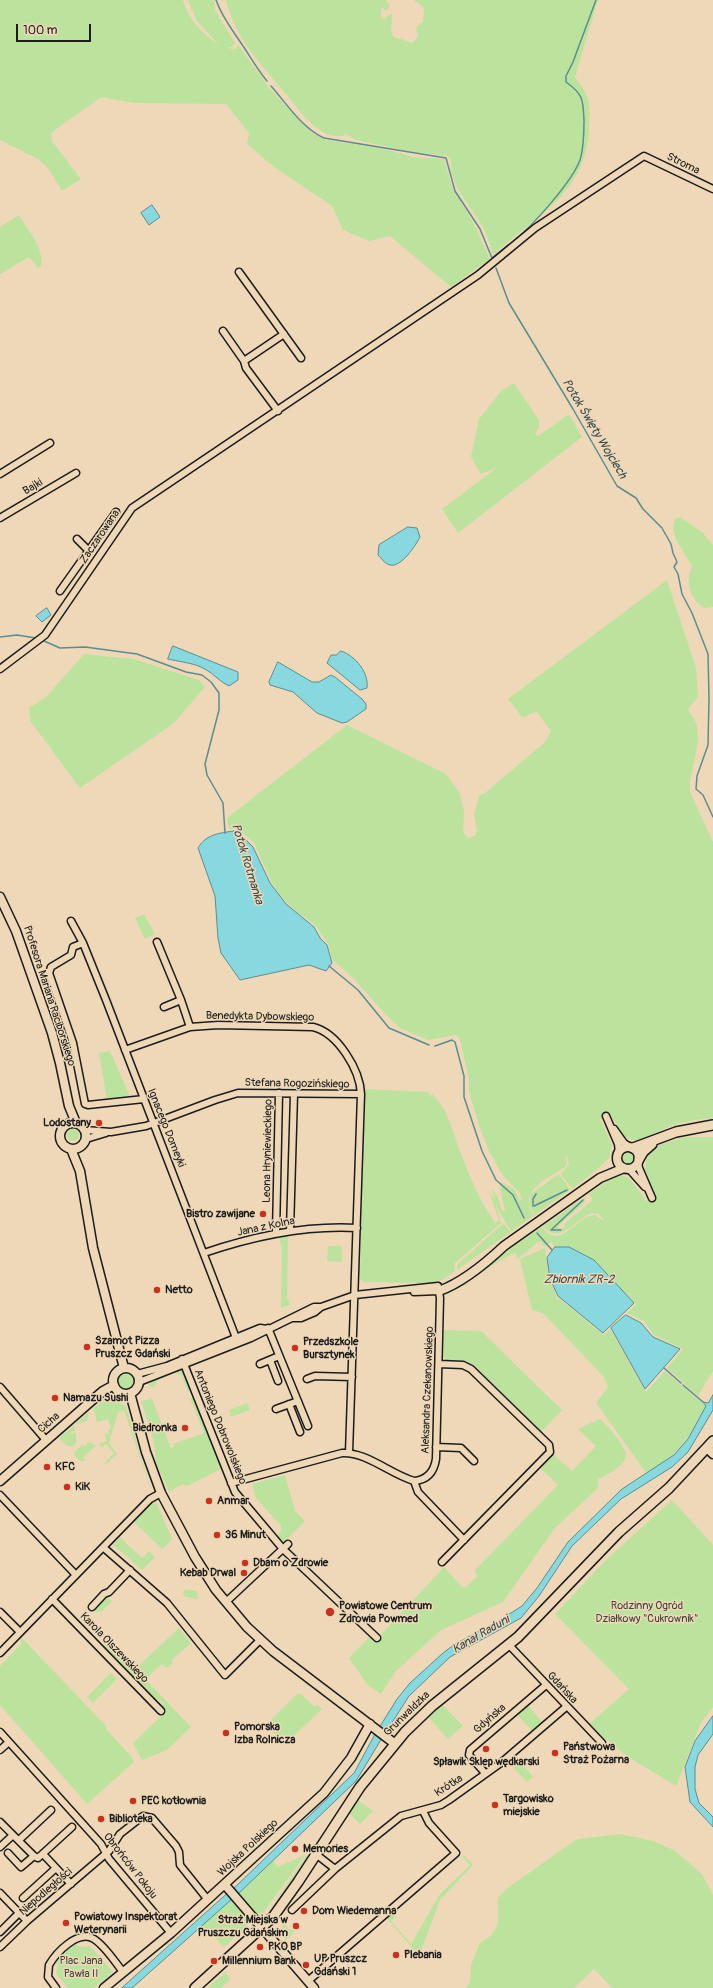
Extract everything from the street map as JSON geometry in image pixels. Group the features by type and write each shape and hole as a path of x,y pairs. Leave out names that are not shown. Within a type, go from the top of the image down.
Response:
{"main road":[{"name":"Profesora Mariana Raciborskiego","path":"0,897 16,931 52,1033 60,1063 72,1123"},
{"path":"80,1171 81,1146 86,1139 85,1130 72,1123 62,1129 60,1136 64,1146 71,1148 81,1146"},
{"path":"600,1178 622,1149 632,1148 672,1133 713,1125"},
{"path":"696,1128 713,1132"},
{"path":"439,1289 491,1251 504,1246 600,1178 635,1166 643,1152 655,1140"},
{"path":"71,1148 80,1171 93,1248 124,1368"},
{"path":"632,1148 637,1152 639,1160"},
{"path":"618,1156 620,1164 626,1168"},
{"path":"124,1368 131,1369 138,1378 136,1389 130,1393 119,1391 114,1385 114,1377 124,1368"},
{"name":"Cicha","path":"0,1481 99,1394 114,1385"},
{"path":"130,1393 144,1445 161,1493 195,1557 226,1602 260,1640 394,1743"},
{"name":"Grunwaldzka","path":"195,1988 263,1927 287,1899 360,1787 394,1743 432,1706 509,1645 536,1620 619,1532 670,1488 692,1472 712,1450"},
{"name":"Wojska Polskiego","path":"104,1988 171,1933 208,1900 227,1887 331,1786 373,1727"},
{"path":"227,1887 314,1988"}],"street":[{"name":"Stroma","path":"644,156 713,189"},
{"name":"Zaczarowana","path":"0,669 45,635 130,510 478,275 535,228 644,156"},
{"path":"239,272 301,358"},
{"path":"223,331 244,361 246,368 278,411"},
{"path":"244,361 284,334"},
{"path":"0,474 50,443"},
{"name":"Bajki","path":"0,518 76,473"},
{"path":"60,591 116,512"},
{"path":"77,539 89,551"},
{"name":"Ignacego Domeyki","path":"71,922 82,943 125,1050 237,1340"},
{"name":"Benedykta Dybowskiego","path":"157,942 181,1000 190,1027"},
{"path":"82,943 73,948 71,955 51,967 49,973 73,1043 85,1104 88,1105 144,1099"},
{"path":"164,1007 181,1000"},
{"name":"Benedykta Dybowskiego","path":"125,1050 190,1027 218,1025 302,1026 323,1030 331,1035 341,1048 360,1081 361,1094"},
{"name":"Leona Hryniewieckiego","path":"276,1233 279,1093"},
{"name":"Stefana Rogozińskiego","path":"86,1139 111,1132 136,1129 154,1124 233,1094 361,1094 349,1453"},
{"path":"290,1230 294,1094"},
{"path":"606,1116 619,1146 618,1156"},
{"path":"612,1127 632,1148"},
{"name":"Stefana Rogozińskiego","path":"85,1130 111,1132"},
{"path":"639,1160 638,1167 646,1188 652,1198"},
{"path":"626,1168 646,1188"},
{"name":"Jana z Kolna","path":"204,1253 290,1230 357,1228"},
{"path":"138,1378 237,1340 260,1328 268,1328 314,1308 321,1307 355,1294 381,1290 439,1289"},
{"name":"Aleksandra Czekanowskiego","path":"414,1481 424,1478 432,1471 435,1464 439,1364 439,1289"},
{"path":"268,1328 308,1426"},
{"path":"260,1364 279,1356"},
{"path":"270,1360 278,1382"},
{"name":"Antoniego Dobrowolskiego","path":"183,1362 231,1483 245,1506 283,1549 377,1638"},
{"path":"439,1364 463,1365 471,1369 549,1445 550,1448 550,1452 442,1562"},
{"path":"307,1379 315,1376 352,1377"},
{"path":"0,1388 46,1440"},
{"path":"276,1409 298,1401"},
{"path":"289,1404 300,1432"},
{"path":"436,1448 461,1448 474,1461"},
{"path":"231,1483 315,1459 349,1453 414,1481 418,1492 464,1540"},
{"path":"0,1653 150,1500 161,1493"},
{"path":"0,1495 76,1575"},
{"path":"226,1602 288,1544"},
{"path":"104,1548 172,1609 191,1635 225,1675 260,1640"},
{"path":"92,1607 130,1570"},
{"name":"Karola Olszewskiego","path":"52,1599 161,1712"},
{"path":"0,1612 20,1632"},
{"name":"Gdańska","path":"509,1645 566,1707 602,1743"},
{"name":"Gdyńska","path":"485,1773 469,1755 470,1750 546,1685"},
{"name":"Krótka","path":"292,1910 335,1869 401,1816 441,1805 526,1742 566,1707"},
{"name":"Obrońców Pokoju","path":"0,1732 101,1844 106,1854 171,1933"},
{"path":"0,1750 9,1742"},
{"path":"19,1840 51,1810"},
{"path":"308,1981 456,1853 429,1823 423,1811"},
{"name":"Niepodległości","path":"0,1947 27,1921 106,1854 120,1834 144,1816 152,1818 178,1850 180,1865 208,1900"},
{"path":"0,1822 12,1836 19,1840 34,1856 38,1858 72,1827"},
{"path":"0,1847 12,1836"},
{"path":"8,1854 21,1868 34,1856"},
{"path":"42,1854 71,1884"},
{"path":"316,1855 335,1869"},
{"path":"23,1898 56,1868"},
{"path":"0,1893 27,1921"},
{"name":"Niepodległości","path":"0,1932 19,1913"},
{"path":"56,1988 48,1977 49,1965 63,1949 73,1941 82,1937 90,1937 96,1941 123,1972"}],"green space":[{"path":"0,0 183,0 196,26 219,45 197,21 188,0 214,0 215,10 235,43 232,47 226,48 236,49 238,45 271,90 312,133 326,140 381,148 413,157 444,159 452,187 473,222 490,259 451,287 390,236 369,241 343,230 332,206 274,167 247,144 249,133 226,104 134,103 101,97 51,133 52,141 81,179 62,191 47,167 38,159 0,140"},
{"path":"226,0 386,0 390,6 386,11 381,7 381,17 384,19 392,13 391,31 394,37 413,43 418,37 416,27 423,22 424,8 414,0 598,0 575,77 587,96 589,106 589,128 586,151 579,170 569,187 556,202 493,255 482,225 461,194 453,178 451,160 447,156 409,151 356,140 347,135 341,136 325,133 304,115 250,51 236,27"},
{"path":"19,215 38,247 42,260 41,266 38,268 29,257 0,274 0,227"},
{"path":"514,383 539,420 539,427 535,433 538,436 569,414 582,437 458,533 442,509 498,467 481,474 471,457 479,419 502,390"},
{"path":"680,517 703,533 713,545 713,607 704,608 695,599 690,589 689,578 692,566 676,540 673,528 675,519"},
{"path":"667,580 696,668 698,697 688,709 697,725 698,742 690,782 690,792 713,842 713,1118 694,1120 673,1125 637,1141 624,1137 610,1114 604,1117 608,1129 603,1118 600,1119 612,1145 609,1158 593,1173 572,1189 561,1174 569,1164 567,1156 565,1157 567,1163 565,1167 543,1181 531,1194 557,1175 560,1175 570,1190 457,1270 457,1265 500,1226 504,1224 510,1231 511,1230 500,1214 492,1191 493,1190 498,1198 502,1211 505,1210 500,1189 501,1182 514,1189 520,1201 522,1200 520,1193 503,1176 489,1151 480,1128 469,1092 469,1079 460,1040 456,1035 428,1040 400,1028 387,1016 354,979 332,959 328,944 315,925 292,908 279,894 272,883 254,843 238,829 229,829 227,818 347,725 446,774 460,794 464,811 463,832 468,838 475,836 477,830 474,815 479,796 485,793 545,742 551,731 536,711 523,718 508,699"},
{"path":"84,654 134,659 199,680 205,687 174,723 80,788 31,722 29,708 46,697"},
{"path":"144,914 155,934 145,939 135,918"},
{"path":"110,1051 128,1092 129,1098 107,1101 99,1053"},
{"path":"364,1089 429,1092 430,1098 432,1094 445,1111 474,1186 496,1223 499,1220 489,1192 495,1200 501,1223 455,1263 455,1271 442,1280 431,1283 364,1282 360,1279"},
{"path":"71,1129 75,1129 79,1135 75,1141 71,1141 67,1137 67,1133"},
{"path":"686,1137 713,1137 713,1371 698,1396 667,1368 683,1349 654,1335 644,1321 627,1313 636,1304 594,1260 569,1247 555,1247 551,1242 545,1247 539,1241 519,1258 508,1260 517,1258 516,1253 512,1254 472,1278 511,1248 585,1197 584,1203 557,1227 562,1229 565,1226 564,1224 593,1200 589,1194 608,1180 621,1175 626,1177 632,1181 646,1201 649,1200 636,1178 650,1199 656,1196 644,1173 648,1154 661,1144","holes":["592,1213 598,1214 604,1219 603,1220 595,1215 589,1216 569,1230 556,1236 549,1234 543,1228 544,1227 550,1232 556,1234 568,1229"]},
{"path":"628,1151 633,1153 635,1158 633,1163 628,1165 623,1163 621,1158 623,1153"},
{"path":"288,1234 287,1297 290,1305 281,1308 282,1252 279,1237"},
{"path":"328,1246 342,1246 342,1262 327,1261"},
{"path":"545,1248 549,1278 557,1297 604,1335 610,1329 646,1392 665,1371 706,1406 694,1428 682,1445 667,1460 647,1474 596,1403 608,1387 604,1377 543,1313 532,1310 520,1259"},
{"path":"508,1260 466,1286 464,1285 444,1297 465,1283 467,1285"},
{"path":"444,1330 481,1331 562,1410 541,1432 474,1365 463,1361 446,1360 443,1356"},
{"path":"178,1371 184,1372 190,1389 188,1392 181,1374 178,1375 177,1372 158,1380 154,1388 149,1386 151,1382"},
{"path":"123,1373 129,1373 134,1378 132,1387 129,1389 123,1389 118,1384 118,1378"},
{"path":"109,1396 126,1407 152,1493 124,1410 118,1412 109,1443 117,1454 105,1465 104,1464 114,1453 106,1444 102,1447 98,1444 107,1441 105,1434 109,1433 108,1430 111,1429 108,1419 97,1422 93,1408"},
{"path":"193,1397 221,1469 187,1486 183,1484 169,1492 156,1463 154,1442 141,1401 152,1399 171,1448 174,1447 173,1444 204,1433 190,1398"},
{"path":"247,1403 250,1410 231,1417 229,1410"},
{"path":"89,1412 87,1421 74,1425"},
{"path":"600,1419 620,1441 625,1451 625,1459 615,1470 598,1479 598,1488 554,1529 503,1602 441,1630 396,1671 381,1694 367,1684 349,1658 369,1637 374,1642 444,1567 462,1587 466,1587 478,1576 474,1571 558,1485 540,1468 553,1454 572,1471 596,1446 578,1429"},
{"path":"74,1425 75,1431 70,1432 72,1434 75,1432 76,1441 71,1447 66,1445 59,1438"},
{"path":"92,1442 93,1445 97,1445 83,1457 86,1461 80,1461 74,1452 82,1445 87,1446 87,1443"},
{"path":"285,1475 295,1511 305,1521 285,1541 280,1540 277,1537 281,1530 281,1526 256,1498 252,1484"},
{"path":"155,1500 172,1539 162,1549 134,1522"},
{"name":"Rodzinny Ogród Działkowy \"Cukrownik\"","path":"672,1500 713,1545 713,1707 701,1723 676,1786 628,1757 588,1725 629,1689 555,1614 608,1558"},
{"path":"120,1537 142,1558 149,1551 155,1557 142,1570 113,1545"},
{"path":"185,1589 197,1591 198,1599 185,1597 183,1593"},
{"path":"106,1597 112,1601 98,1613 94,1610"},
{"path":"179,1628 191,1643 173,1659 172,1664 167,1668 162,1664 145,1679 191,1727 167,1750 142,1760 133,1743 165,1712 160,1706 163,1703 158,1699 156,1701 103,1647 107,1642 134,1670"},
{"path":"22,1638 106,1726 106,1729 131,1756 134,1762 87,1804 0,1705 0,1666 22,1643 20,1641"},
{"path":"111,1673 117,1679 93,1703 87,1697"},
{"path":"297,1694 301,1694 315,1707 317,1705 322,1709 285,1744 266,1725"},
{"path":"527,1704 542,1722 532,1731 516,1713"},
{"path":"443,1705 463,1726 448,1739 428,1717"},
{"path":"517,1757 533,1777 527,1782 510,1764"},
{"path":"358,1800 373,1811 360,1824 349,1813"},
{"path":"620,1834 653,1841 674,1850 702,1874 713,1895 713,1988 612,1988 594,1969 574,1988 466,1988 470,1982 471,1965 480,1943 487,1939 495,1929 498,1919 498,1898 506,1889 577,1839"},
{"path":"310,1854 269,1911 306,1856"},
{"path":"305,1855 263,1913 257,1914 238,1894 273,1861 278,1867"},
{"path":"464,1855 473,1865 440,1900 419,1956 386,1917 390,1913 393,1913 396,1916 391,1921 411,1944 440,1894 470,1865 462,1856"},
{"path":"232,1899 250,1920 246,1924 248,1926 224,1947 209,1932 205,1935 198,1929"},
{"path":"283,1923 290,1930 292,1929 295,1932 286,1940 282,1935 284,1933 282,1928"},
{"name":"Plac Jana Pawła II","path":"75,1943 79,1947 90,1946 113,1972 94,1988 68,1988 57,1975 56,1971 59,1966 54,1962"},
{"path":"226,1972 230,1980 221,1988 207,1988"}],"water":[{"path":"152,205 160,217 149,225 141,213"},
{"path":"408,527 417,528 420,537 412,550 403,560 394,565 390,565 383,561 378,555 379,545"},
{"path":"47,608 51,615 42,622 36,616"},
{"path":"173,646 238,672 238,680 229,686 201,667 168,659"},
{"path":"341,651 352,657 364,671 367,688 360,690 327,663 331,655 336,655"},
{"path":"278,662 312,682 319,682 331,675 335,677 362,699 366,704 366,709 347,722 342,723 317,713 293,692 270,685 269,682"},
{"path":"234,831 239,833 253,847 270,883 286,904 314,927 320,938 327,945 332,963 326,971 309,965 240,980 221,953 218,938 215,896 198,848 201,843 209,837"},
{"name":"Zbiornik ZR-2","path":"555,1247 569,1247 594,1260 634,1303 603,1333 558,1296 550,1279 547,1258"},
{"name":"Zbiornik ZR-2","path":"626,1315 641,1323 653,1337 680,1349 645,1389 611,1328"},
{"name":"Kanał Raduni","path":"713,1395 713,1410 688,1452 672,1467 621,1499 572,1546 539,1596 521,1618 450,1657 409,1696 386,1732 379,1728 397,1699 410,1683 455,1644 495,1623 522,1606 537,1588 568,1542 622,1489 674,1455 688,1439 706,1406 703,1402 708,1403"},
{"path":"713,1716 713,1734 698,1755 695,1767 695,1789 699,1803 713,1817 713,1827 690,1802 685,1767 695,1741"},
{"path":"376,1733 382,1738 356,1781 238,1894 233,1889 354,1773"},
{"path":"227,1894 232,1899 132,1988 122,1988"}],"waterway":[{"name":"Potok Święty Wojciech","path":"216,0 227,22 267,81"},
{"path":"515,240 532,224 561,191 576,169 580,160 584,136 583,103 576,91 566,82 566,76 573,62 596,0"},
{"name":"Potok Święty Wojciech","path":"271,86 302,122 316,134 324,138 446,158 455,191 480,229 492,258 508,245"},
{"name":"Potok Święty Wojciech","path":"496,268 509,303 573,409 617,486 636,498 643,509 662,528 671,544 677,562 674,567 678,574 682,594 692,613 708,654 708,745 697,776 696,789 703,795 713,817"},
{"name":"Potok Rotmanka","path":"0,637 17,635 36,638"},
{"name":"Potok Rotmanka","path":"44,641 60,648 85,647 137,654 186,672 202,675 211,682 219,693 219,710 205,764 207,775 223,803 225,833"},
{"name":"Potok Rotmanka","path":"329,966 358,990 389,1028 429,1045"},
{"name":"Potok Rotmanka","path":"435,1046 452,1040 455,1042 464,1076 464,1097 482,1151 496,1180 513,1195 524,1218"},
{"path":"534,1206 567,1190"},
{"path":"533,1206 533,1199 536,1194"},
{"path":"552,1229 583,1200"},
{"path":"551,1230 561,1230"},
{"name":"Potok Rotmanka","path":"537,1233 552,1250"},
{"name":"Potok Rotmanka","path":"664,1368 681,1383"},
{"name":"Potok Rotmanka","path":"683,1385 703,1402"}],"place":[{"name":"Lodostany","path":"99,1123"},
{"name":"Bistro zawijane","path":"263,1214"},
{"name":"Netto","path":"157,1290"},
{"name":"Szamot Pizza Pruszcz Gdański","path":"87,1347"},
{"name":"Przedszkole Bursztynek","path":"295,1348"},
{"name":"Namazu Sushi","path":"55,1398"},
{"name":"Biedronka","path":"185,1428"},
{"name":"KFC","path":"47,1467"},
{"name":"KiK","path":"67,1487"},
{"name":"Anmar","path":"209,1501"},
{"name":"36 Minut","path":"217,1535"},
{"name":"Dbam o Zdrowie","path":"245,1563"},
{"name":"Kebab Drwal","path":"244,1573"},
{"name":"Powiatowe Centrum Zdrowia Powmed","path":"330,1612"},
{"name":"Pomorska Izba Rolnicza","path":"226,1733"},
{"name":"Spławik Sklep wędkarski","path":"486,1749"},
{"name":"Państwowa Straż Pożarna","path":"555,1753"},
{"name":"PEC kotłownia","path":"133,1801"},
{"name":"Targowisko miejskie","path":"495,1805"},
{"name":"Biblioteka","path":"101,1819"},
{"name":"Memories","path":"295,1849"},
{"name":"Dom Wiedemanna","path":"304,1911"},
{"name":"Powiatowy Inspektorat Weterynarii","path":"66,1923"},
{"name":"Straż Miejska w Pruszczu Gdańskim","path":"296,1926"},
{"name":"PKO BP","path":"260,1947"},
{"name":"Plebania","path":"396,1955"},
{"name":"Millennium Bank","path":"214,1961"},
{"name":"UP Pruszcz Gdański 1","path":"306,1965"}]}
